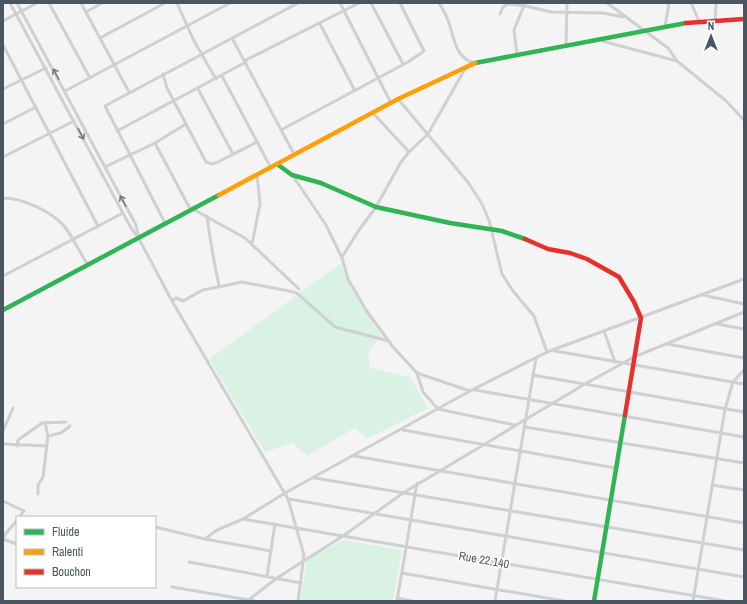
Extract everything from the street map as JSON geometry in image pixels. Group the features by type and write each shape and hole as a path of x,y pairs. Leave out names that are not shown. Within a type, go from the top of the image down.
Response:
{"street":[{"path":"10,3 172,301 288,498 297,528 304,560 298,601"},
{"path":"17,3 136,225 138,237"},
{"path":"3,21 36,3"},
{"path":"49,3 90,78"},
{"path":"81,3 129,92"},
{"path":"86,12 102,3"},
{"path":"100,38 165,3"},
{"path":"177,3 202,55 216,79"},
{"path":"65,91 230,3"},
{"path":"165,223 105,106 163,74 202,55 291,5 298,3"},
{"path":"340,3 391,103"},
{"path":"117,131 222,76 246,61 359,3"},
{"path":"371,3 403,64"},
{"path":"281,130 354,89 403,64 424,51 400,3"},
{"path":"439,3 448,17 454,45 466,59 475,63"},
{"path":"566,45 567,3"},
{"path":"607,3 668,48 677,61 725,100 744,120"},
{"path":"665,27 669,3"},
{"path":"691,3 699,21"},
{"path":"715,22 716,3"},
{"path":"500,14 503,7 508,4 524,4 550,12 567,14 603,13 624,17"},
{"path":"517,55 514,30 524,4"},
{"path":"3,310 398,99 475,63 491,58 517,55 699,21 715,22 744,19"},
{"path":"320,24 354,89"},
{"path":"232,38 246,61 248,69 294,154"},
{"path":"600,40 677,61"},
{"path":"3,45 98,226"},
{"path":"3,55 7,53"},
{"path":"3,89 46,68"},
{"path":"342,258 359,230 376,207 401,162 428,134 465,69"},
{"path":"163,74 186,124 203,157 209,164 216,163 257,142"},
{"path":"222,76 270,168"},
{"path":"198,89 233,154"},
{"path":"398,99 467,181 481,202 491,230 502,274 513,291 534,316 547,352"},
{"path":"3,124 36,106"},
{"path":"373,113 409,152"},
{"path":"3,157 74,121"},
{"path":"105,167 154,143 186,124"},
{"path":"154,143 185,201 192,210 207,216 252,244 299,289"},
{"path":"277,164 292,175 326,225 342,258 348,279 389,341 417,373 423,392 438,409 515,425"},
{"path":"252,244 260,204 257,175"},
{"path":"292,175 321,183 376,207 418,217 514,234 555,251 570,253 610,272 622,281 641,318 594,601"},
{"path":"3,198 18,198 39,208 59,221 88,265"},
{"path":"3,276 123,213"},
{"path":"207,216 210,250 217,268 219,286"},
{"path":"205,539 217,530 243,518 285,493 402,430 470,391 547,352 555,351 604,331 744,279"},
{"path":"172,301 176,298 183,302 203,290 244,282 294,292 335,327 389,341"},
{"path":"703,295 744,304"},
{"path":"248,600 277,578 343,536 417,483 515,425 554,404 585,384 634,357 744,312"},
{"path":"717,324 744,329"},
{"path":"604,331 615,362"},
{"path":"667,344 744,358"},
{"path":"555,351 744,384"},
{"path":"495,601 536,358"},
{"path":"693,601 726,409 733,382 744,370"},
{"path":"417,373 470,391"},
{"path":"533,376 744,412"},
{"path":"474,390 744,438"},
{"path":"3,431 12,408"},
{"path":"17,446 18,440 41,424 66,422"},
{"path":"38,494 38,485 43,477 48,436 45,423"},
{"path":"48,436 61,433 70,426"},
{"path":"525,427 744,463"},
{"path":"402,430 615,468"},
{"path":"3,444 17,446 47,446"},
{"path":"354,456 405,466 439,470 744,523"},
{"path":"314,478 744,550"},
{"path":"412,601 397,600 417,483"},
{"path":"712,485 744,490"},
{"path":"288,498 372,514 744,577"},
{"path":"3,501 24,511 20,516"},
{"name":"Rue 22.140","path":"243,518 502,564 725,601"},
{"path":"16,521 3,538 16,544"},
{"path":"266,576 275,524"},
{"path":"156,527 205,539 270,551"},
{"path":"189,562 301,583"},
{"path":"402,573 564,601"},
{"path":"172,587 254,601"}],"green space":[{"path":"340,264 381,336 368,352 370,368 410,377 428,408 367,439 355,428 307,456 292,443 265,452 209,359"},
{"path":"343,540 402,550 393,601 300,601 307,560"}],"traffic: fast":[{"path":"475,63 686,23"},
{"path":"277,164 292,175 321,183 376,207 450,223 502,231 525,239"},
{"path":"3,310 219,195"},
{"path":"594,601 625,415"}],"traffic: slow":[{"path":"219,195 398,99 475,63"}],"traffic: jam":[{"path":"686,23 744,19"},
{"path":"525,239 548,249 570,253 587,259 619,277 634,302 641,318 625,415"}]}
